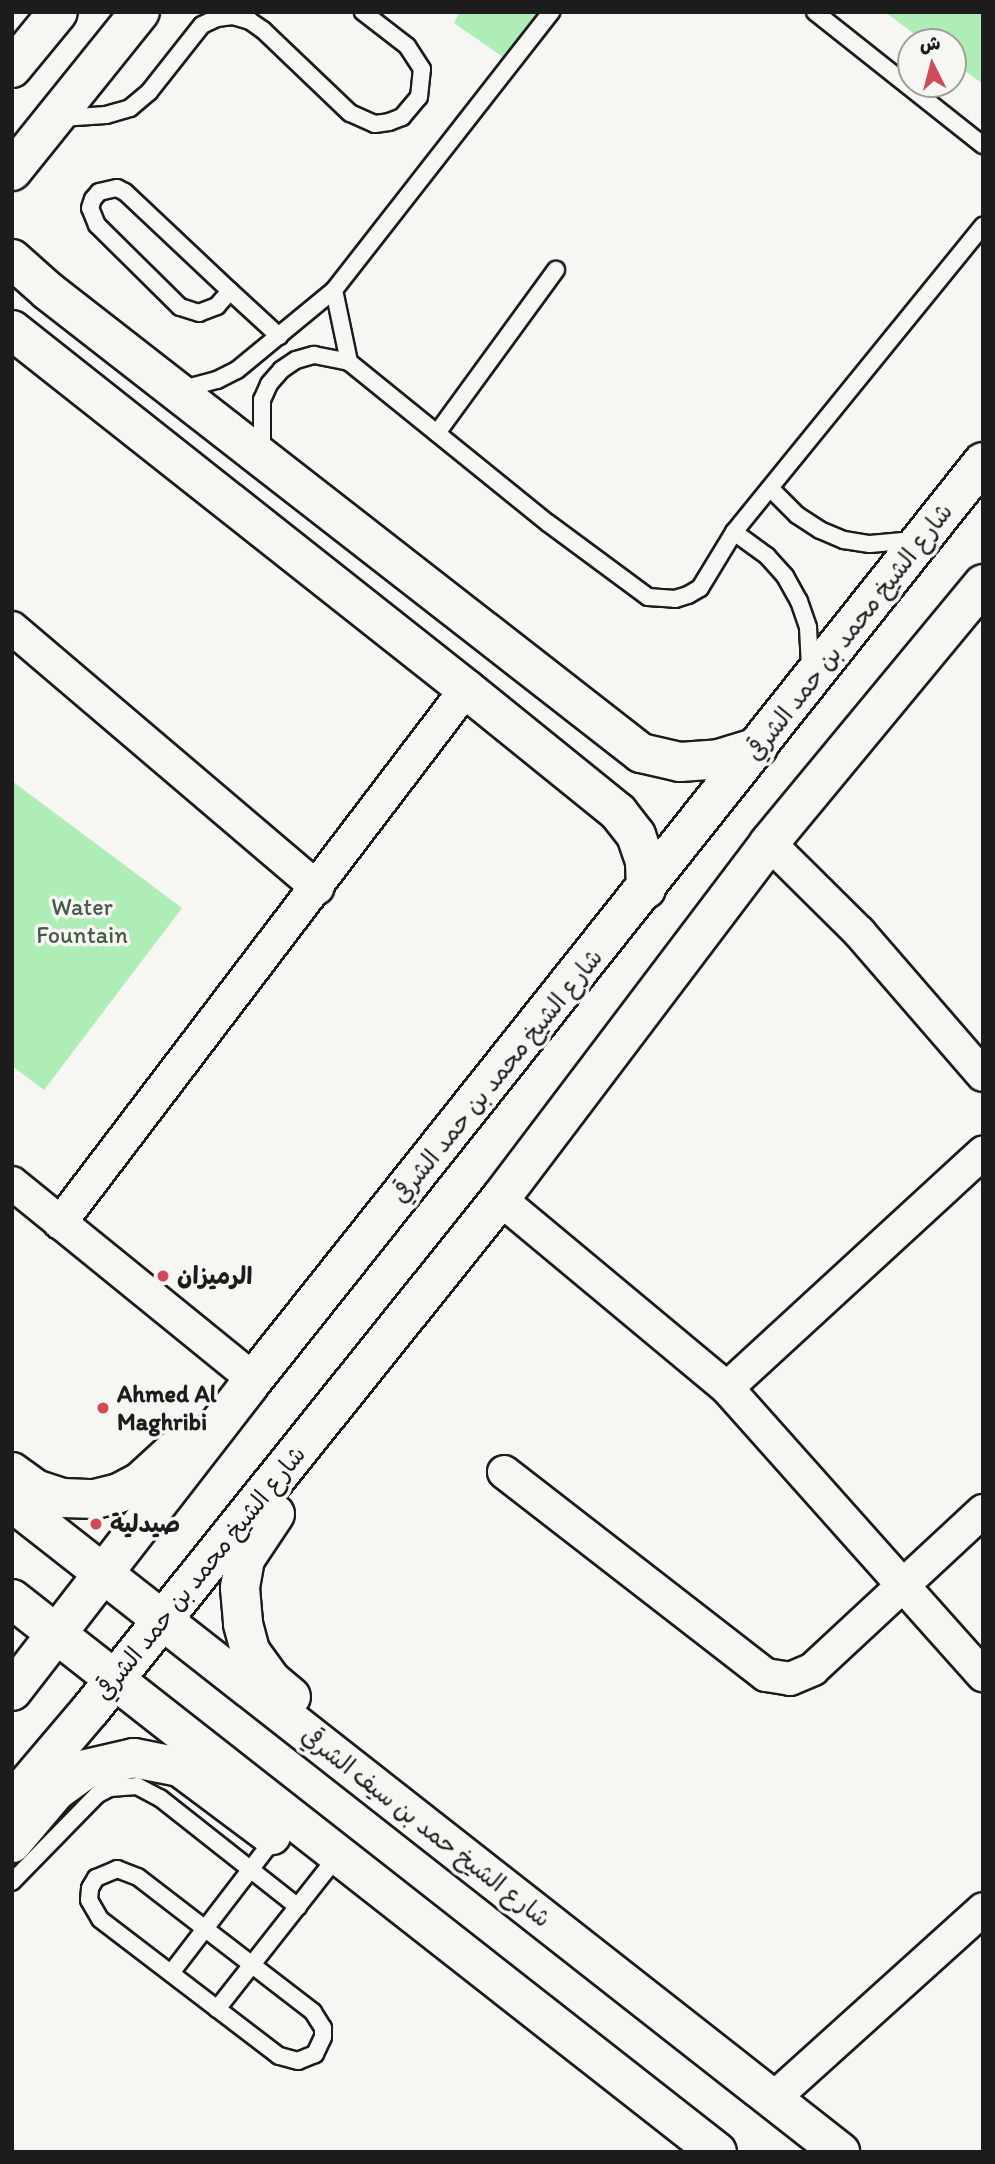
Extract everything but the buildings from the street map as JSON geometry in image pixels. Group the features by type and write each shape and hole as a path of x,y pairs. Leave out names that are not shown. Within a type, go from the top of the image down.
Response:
{"main road":[{"path":"12,68 58,12"},
{"path":"12,171 141,12"},
{"path":"12,258 48,291 641,753 680,762 719,759 758,747"},
{"path":"48,291 14,332 584,783 618,813 636,835 645,861 646,889"},
{"name":"شارع الشيخ محمد بن حمد الشرقي","path":"12,1691 310,1308 983,462"},
{"name":"شارع الشيخ محمد بن حمد الشرقي","path":"12,1802 115,1679 500,1199 769,843 983,584"},
{"path":"584,783 620,739"},
{"path":"12,1472 36,1489 63,1498 95,1499 119,1493 140,1482 172,1455 265,1342 310,1308"},
{"path":"367,1364 349,1421 266,1525 245,1559 240,1588 243,1624 250,1651 271,1680 366,1759 426,1827"},
{"name":"شارع الشيخ حمد بن سيف الشرقي","path":"12,1502 839,2152"},
{"path":"12,1599 115,1679 283,1828"},
{"path":"12,1843 56,1791 86,1769 134,1758 180,1767 283,1828 332,1863 389,1895 717,2152"}],"street":[{"path":"12,628 317,888"},
{"path":"60,1223 466,689"},
{"path":"769,843 859,932 983,1076"},
{"path":"727,1388 983,1153"},
{"path":"12,1183 242,1370"},
{"path":"500,1199 727,1388 983,1675"},
{"path":"504,1472 766,1675 790,1679 813,1669 983,1511"},
{"path":"773,2099 983,1909"}],"lane":[{"path":"55,118 106,115 130,108 149,92 202,25 217,18 233,16 250,21 263,30 350,113 375,124 389,122 402,117 419,97 422,69 407,46 363,12"},
{"path":"175,390 207,383 237,370 334,290 551,12"},
{"path":"815,12 983,145"},
{"path":"230,291 208,311 189,312 180,307 97,225 90,208 93,199 107,189 125,192 279,336"},
{"path":"262,456 262,400 269,384 281,370 296,360 314,355 349,362 548,523 648,597 675,599 700,588 734,532 980,231"},
{"path":"437,433 556,270"},
{"path":"334,290 349,362"},
{"path":"770,488 797,514 820,530 844,540 897,544 923,538"},
{"path":"734,532 767,556 785,576 799,601 808,627 811,655 809,682"},
{"path":"12,1882 97,1794 124,1786 137,1786 160,1798 298,1907"},
{"path":"171,1973 283,1828"},
{"path":"217,2009 332,1863"},
{"path":"117,1869 128,1871 252,1965 319,2019 323,2037 315,2054 307,2059 288,2061 93,1911 89,1900 96,1878 117,1869"}],"green space":[{"path":"460,12 537,12 503,57 454,23"},
{"path":"885,12 983,12 983,84 967,72 967,28 906,28"},
{"name":"Water Fountain","path":"12,781 182,908 44,1090 12,1066"}],"place":[{"name":"الرميزان","path":"163,1276"},
{"name":"Ahmed Al Maghribi","path":"103,1408"},
{"name":"صيدلية","path":"96,1524"}]}
